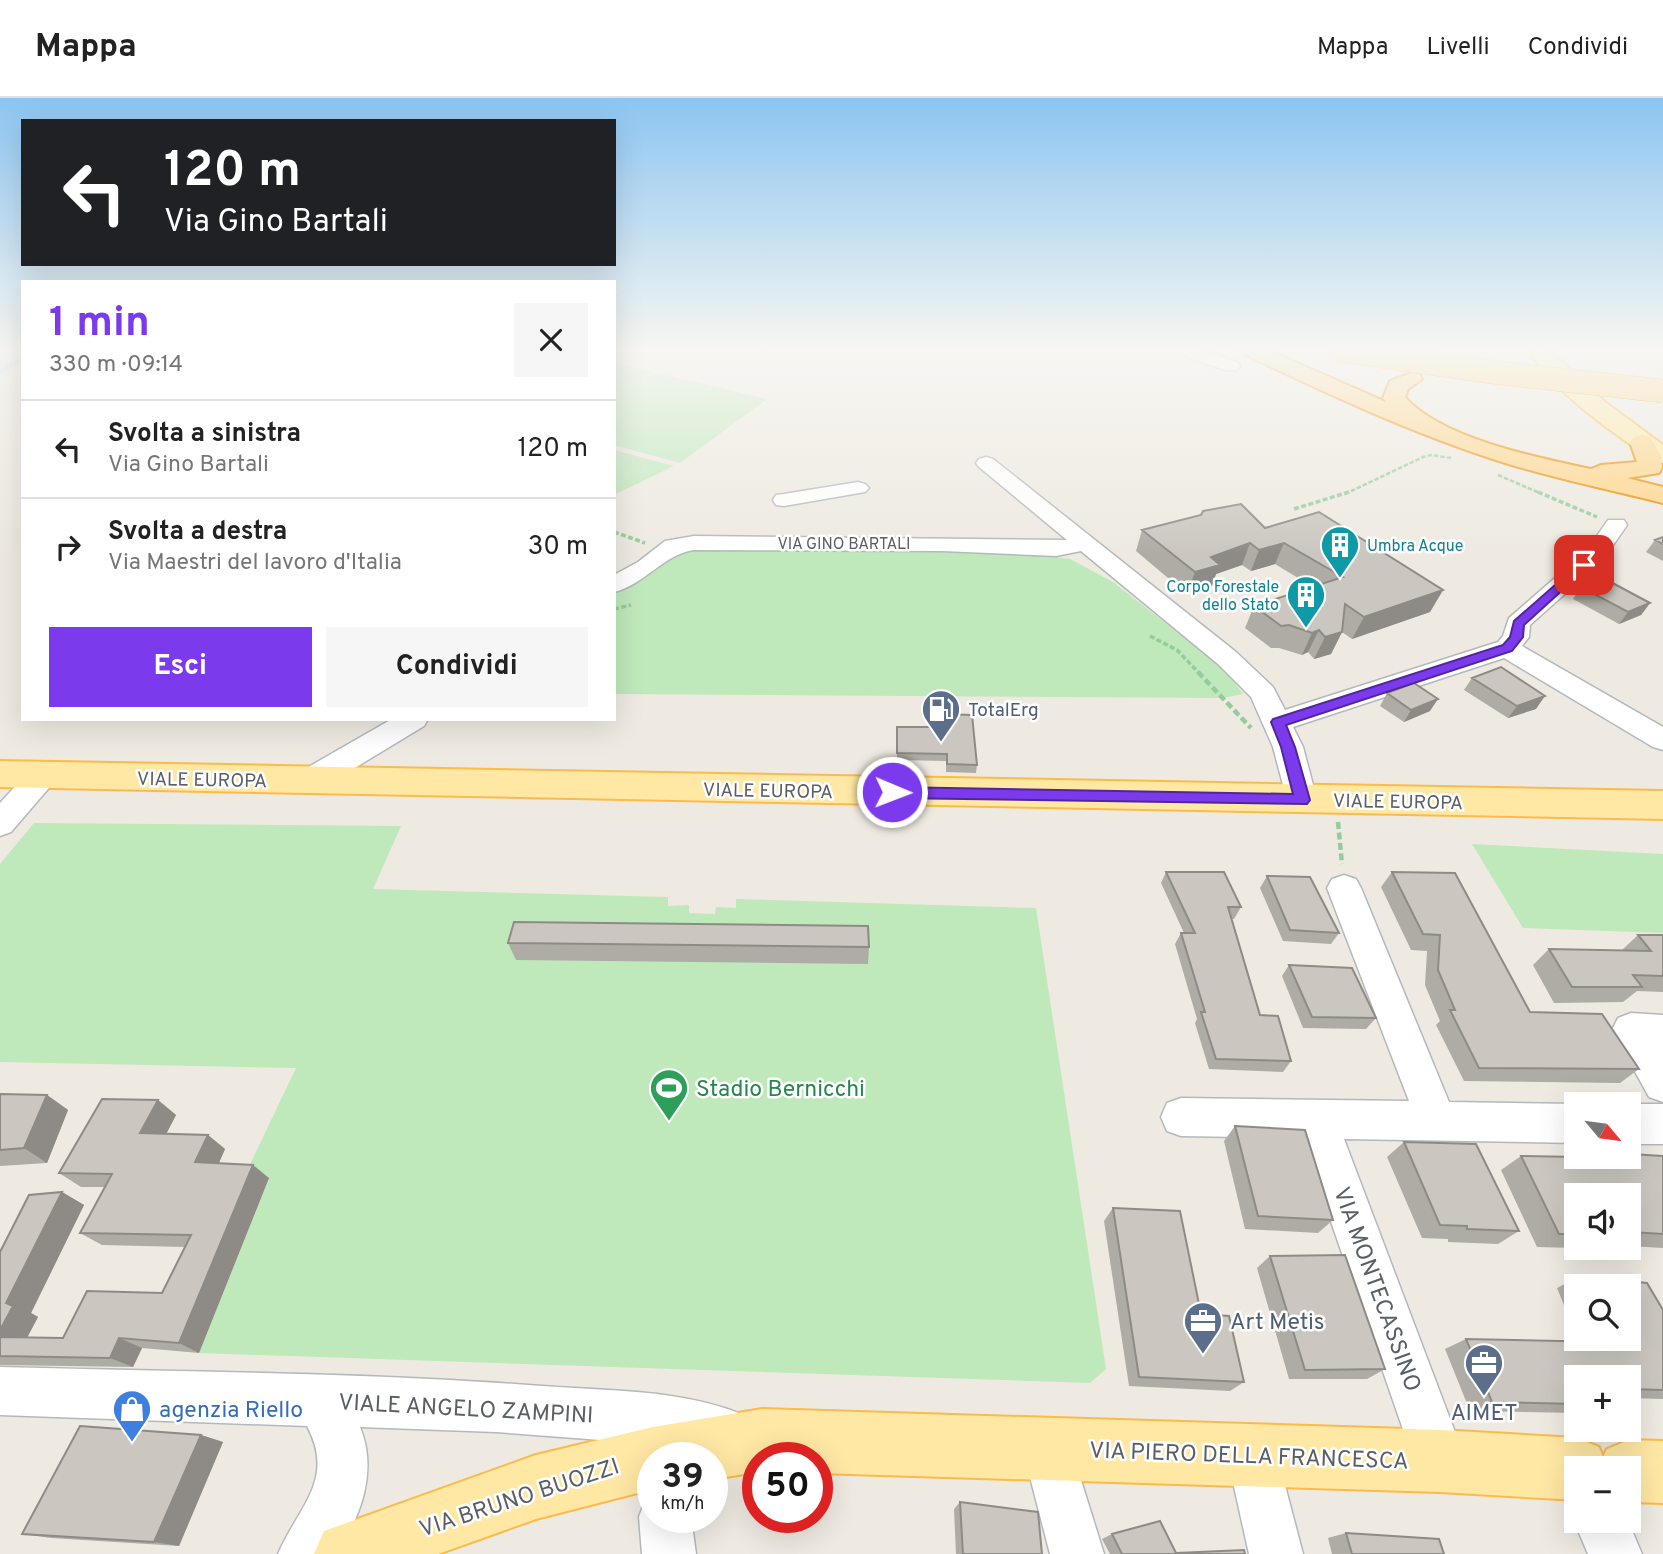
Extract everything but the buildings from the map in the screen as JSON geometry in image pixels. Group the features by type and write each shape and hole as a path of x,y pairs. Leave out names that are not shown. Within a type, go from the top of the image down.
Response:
{"highway":[{"path":"1396,418 1459,450 1550,468 1658,479 1650,455 1642,442"},
{"path":"1415,418 1459,450"}],"main road":[{"path":"1610,418 1642,442"},
{"name":"VIALE EUROPA","path":"0,774 1663,805"},
{"name":"VIA BRUNO BUOZZI","path":"728,1446 762,1440 920,1443"},
{"name":"VIA PIERO DELLA FRANCESCA","path":"920,1443 1048,1450 1440,1461 1564,1468"},
{"name":"VIA BRUNO BUOZZI","path":"347,1554 536,1487 637,1462"},
{"path":"1641,1471 1663,1472"}],"street":[{"path":"986,463 1227,658 1263,693 1281,729 1302,800"},
{"path":"784,500 858,488"},
{"path":"1281,729 1507,648 1516,637 1518,623 1595,555 1616,525"},
{"name":"VIA GINO BARTALI","path":"616,584 646,567 658,555 674,546 715,542 942,544 1056,549 1085,544"},
{"path":"1507,648 1663,740"},
{"path":"309,781 411,721"},
{"path":"0,824 43,775"},
{"path":"1344,888 1436,1119"},
{"path":"1663,1032 1631,1030 1663,1084"},
{"path":"1181,1118 1315,1117 1564,1122"},
{"name":"VIA MONTECASSINO","path":"1315,1117 1440,1461"},
{"path":"1642,1124 1663,1124"},
{"name":"VIALE ANGELO ZAMPINI","path":"0,1391 495,1407 667,1420 762,1440"},
{"path":"305,1554 324,1527 337,1501 343,1470 341,1444 320,1400"},
{"path":"1048,1450 1077,1554"},
{"path":"1252,1455 1276,1554"},
{"path":"667,1533 669,1554"},
{"path":"1606,1533 1615,1554"}],"path":[{"path":"1294,509 1344,494 1423,457 1459,450"},
{"path":"1490,472 1616,525"},
{"path":"616,533 651,546 658,555"},
{"path":"616,609 631,605"},
{"path":"1150,636 1177,650 1258,736 1281,729"},
{"path":"1337,818 1341,831 1338,855 1345,874 1344,888"}],"green space":[{"path":"616,418 741,418 680,463 616,446"},
{"path":"616,451 674,466 616,494"},
{"path":"696,549 1011,551 1070,559 1113,582 1224,669 1243,694 1223,698 616,694 616,590 679,553"},
{"name":"Stadio Bernicchi","path":"34,823 401,826 373,889 668,897 668,906 689,905 689,913 715,914 716,907 736,908 736,899 1036,908 1106,1369 1090,1383 199,1353 269,1179 244,1177 296,1068 0,1062 0,864"},
{"path":"1472,844 1663,854 1663,933 1523,928"}],"place":[{"name":"Umbra Acque","path":"1340,579"},
{"name":"Corpo Forestale dello Stato","path":"1306,629"},
{"name":"TotalErg","path":"941,743"},
{"name":"Stadio Bernicchi","path":"669,1122"},
{"name":"Art Metis","path":"1203,1355"},
{"name":"AIMET","path":"1484,1397"},
{"name":"agenzia Riello","path":"132,1443"}],"route":[{"path":"892,792 1302,800 1288,747 1278,722 1507,648 1516,637 1518,623 1584,565"}]}
